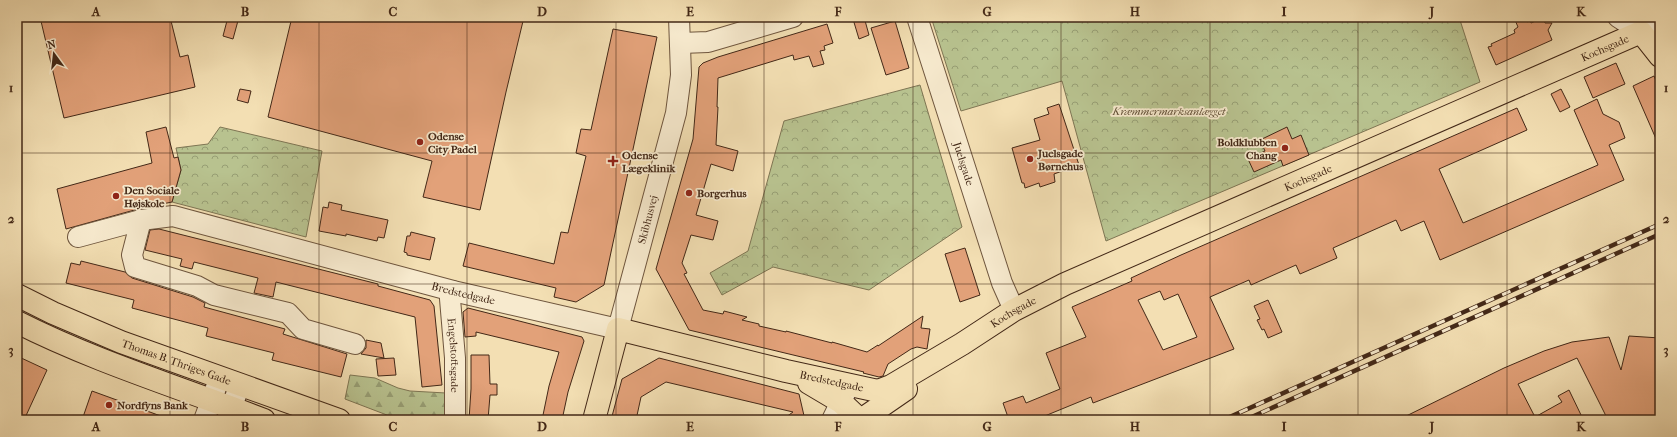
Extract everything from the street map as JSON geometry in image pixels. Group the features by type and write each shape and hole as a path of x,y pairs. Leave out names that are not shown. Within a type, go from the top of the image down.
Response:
{"main road":[{"name":"Kochsgade","path":"861,420 880,399 897,396 962,344 1014,310 1065,284 1641,32"},
{"path":"1641,32 1660,56"},
{"name":"Thomas B. Thriges Gade","path":"17,295 53,313 121,342 220,377 234,403 264,420"},
{"name":"Thomas B. Thriges Gade","path":"17,322 40,334 99,358 207,410 234,403 328,419"},
{"name":"Bredstedgade","path":"618,329 786,372 822,390 840,402 861,420"},
{"name":"Skibhusvej","path":"594,420 618,329"},
{"name":"Bredstedgade","path":"840,402 880,399"},
{"path":"234,403 302,420"}],"street":[{"name":"Skibhusvej","path":"618,329 676,112 681,75 681,43 678,17"},
{"path":"681,43 708,42 793,17"},
{"name":"Juelsgade","path":"917,17 1002,283 1014,310"},
{"path":"1618,17 1641,32"},
{"name":"Kochsgade","path":"1641,32 1660,22"},
{"name":"Bredstedgade","path":"78,237 141,220 173,216 453,291 618,329"},
{"path":"141,220 132,255 135,267 197,286 214,295 288,313 303,329 354,344"},
{"name":"Engelstoftsgade","path":"453,291 450,299 455,358 455,420"},
{"path":"207,410 220,377"}],"green space":[{"name":"Kræmmermarksanlægget","path":"931,17 1459,17 1480,82 1106,241 1062,81 961,111"},
{"path":"920,85 962,227 869,290 773,267 722,295 710,273 748,251 784,121"},
{"path":"220,127 322,151 306,237 172,202 181,170 176,148 208,144"},
{"path":"350,375 375,378 398,388 410,391 446,393 447,420 400,420 345,399"}],"building":[{"path":"40,17 170,17 180,57 188,55 195,87 64,118"},
{"path":"228,17 239,17 233,39 223,36"},
{"path":"292,17 524,17 480,210 423,197 432,161 268,117"},
{"path":"864,17 869,35 859,39 853,19"},
{"path":"1525,17 1527,22 1530,20 1531,23 1540,19 1541,21 1544,20 1545,23 1552,23 1548,30 1552,40 1496,65 1488,47 1492,46 1491,44 1515,33 1514,30 1518,27 1515,20"},
{"path":"895,21 909,68 886,75 871,28"},
{"name":"Borgerhus","path":"827,24 833,43 824,46 825,50 820,51 824,64 813,67 809,56 794,60 793,55 718,78 716,145 738,151 733,171 711,164 696,215 718,221 713,240 691,235 682,263 687,273 684,274 703,310 723,314 724,311 747,317 742,320 759,324 759,326 832,342 867,352 923,316 921,328 930,329 927,349 917,347 911,349 888,364 883,376 879,377 863,373 864,372 689,330 656,269 693,139 699,67 703,63 718,57"},
{"path":"613,29 657,37 604,285 576,302 554,297 556,288 463,266 469,243 554,264 561,232 568,233 586,156 576,153 581,129 591,130"},
{"path":"1616,63 1625,84 1593,98 1584,77"},
{"path":"1654,76 1660,90 1660,148 1633,86"},
{"path":"240,89 251,91 248,103 237,100"},
{"path":"1561,89 1570,107 1560,112 1551,94"},
{"path":"1597,99 1603,114 1619,122 1625,138 1609,145 1624,180 1440,260 1424,221 1401,231 1396,220 1333,248 1337,258 1300,274 1296,265 1251,285 1249,280 1210,297 1234,349 1093,403 1091,397 1035,420 1009,420 1003,403 1023,396 1026,403 1060,389 1046,353 1086,337 1072,307 1132,281 1131,278 1181,255 1517,108 1527,130 1439,169 1463,223 1598,165 1574,110","holes":["1160,291 1164,300 1178,294 1197,337 1163,350 1138,300"]},
{"path":"1059,104 1079,165 1054,174 1055,182 1040,187 1039,183 1025,188 1024,183 1022,183 1012,148 1040,140 1034,119 1049,114 1047,108"},
{"name":"Den Sociale Højskole","path":"166,127 174,158 178,157 181,170 172,202 138,209 66,229 57,189 152,163 146,132"},
{"name":"Boldklubben Chang","path":"1287,127 1292,139 1301,135 1309,155 1283,166 1281,160 1254,172 1248,159 1265,151 1260,140"},
{"path":"329,202 342,205 341,210 388,220 384,238 378,237 377,241 346,234 346,236 319,231 323,207 328,208"},
{"path":"159,229 378,284 378,286 430,300 434,306 442,385 422,387 415,317 276,282 273,297 254,293 258,278 194,262 192,269 180,266 182,259 145,250 150,230"},
{"path":"411,232 435,238 430,260 407,255 407,253 404,252 407,236 410,236"},
{"path":"965,248 980,295 960,302 945,254"},
{"path":"81,261 125,272 132,278 193,297 205,303 204,307 285,329 283,334 347,354 341,377 272,360 274,353 206,336 208,328 132,308 134,300 66,283 71,263 80,265"},
{"path":"1268,300 1282,332 1268,338 1264,329 1262,330 1257,320 1260,319 1254,306"},
{"path":"468,308 582,337 584,341 568,392 562,420 542,420 549,386 559,352 476,332 476,336 465,337 463,312"},
{"path":"1629,336 1660,338 1660,415 1650,420 1608,420 1577,358 1518,384 1535,417 1562,402 1558,396 1569,390 1582,417 1575,420 1398,420 1504,368 1544,351 1572,342 1609,337 1621,370"},
{"path":"366,340 381,343 384,358 361,354 366,348"},
{"path":"471,355 489,355 490,384 497,384 497,395 490,395 488,420 469,420"},
{"path":"17,356 47,370 24,420 17,420"},
{"path":"394,358 396,375 378,376 376,359"},
{"path":"659,358 799,394 805,420 782,420 793,412 666,382 641,397 636,420 611,420 622,379"},
{"name":"Nordfyns Bank","path":"92,391 169,419 169,420 82,420"}],"railway":[{"path":"1223,420 1660,224"},
{"path":"1245,420 1660,234"}],"place":[{"name":"Odense City Padel","path":"420,142"},
{"name":"Boldklubben Chang","path":"1285,148"},
{"name":"Juelsgade Børnehus","path":"1030,159"},
{"name":"Odense Lægeklinik","path":"613,161"},
{"name":"Borgerhus","path":"689,193"},
{"name":"Den Sociale Højskole","path":"116,196"},
{"name":"Nordfyns Bank","path":"109,405"}]}
